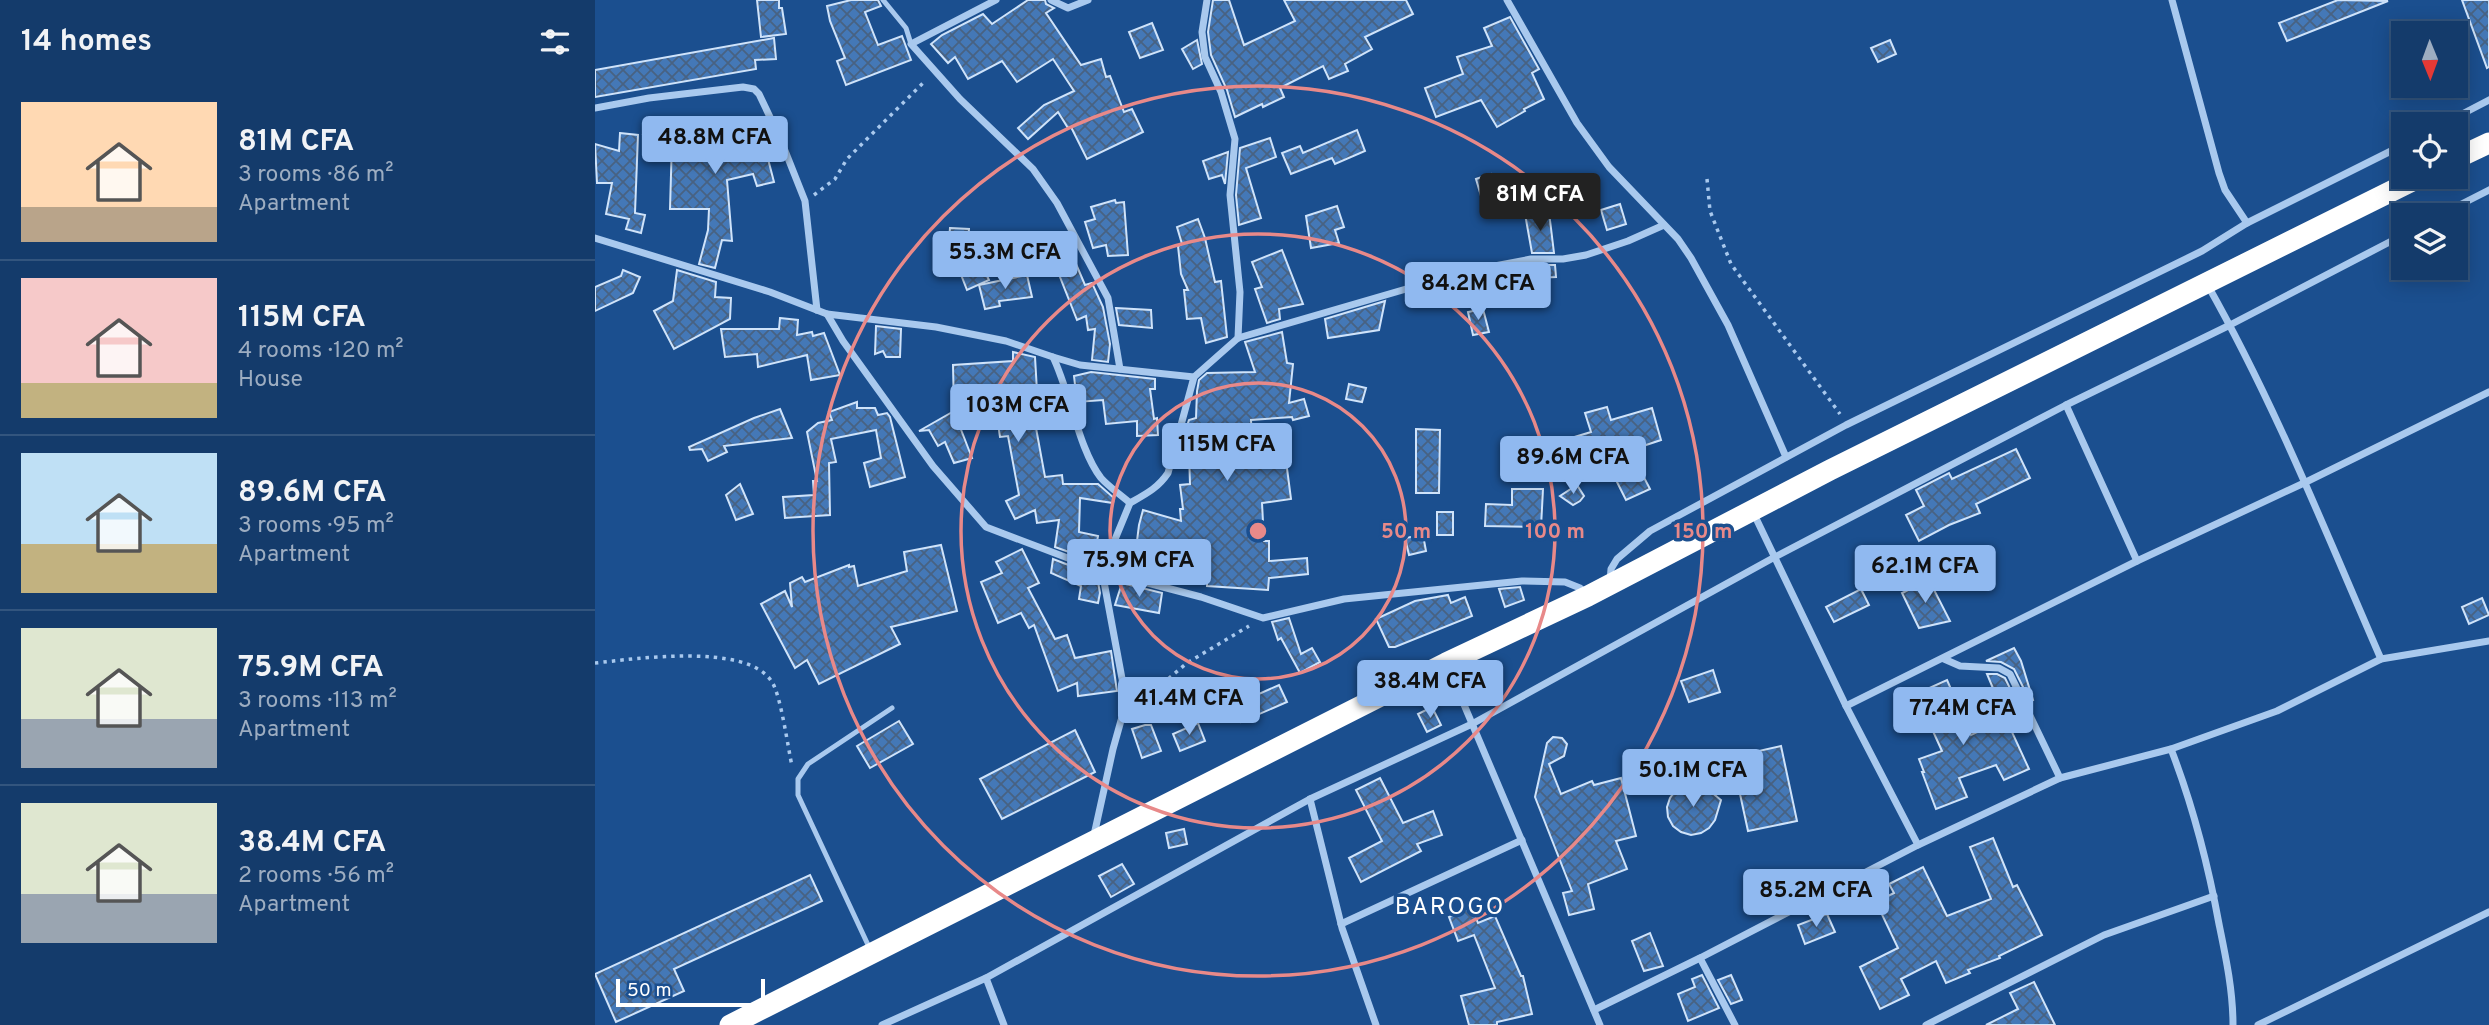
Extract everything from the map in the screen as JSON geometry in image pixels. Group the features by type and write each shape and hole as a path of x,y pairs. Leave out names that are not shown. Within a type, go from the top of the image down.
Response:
{"highway":[{"path":"2468,153 2489,143"},
{"path":"730,1025 1446,663 1588,596 1752,511 2396,189"}],"street":[{"path":"996,0 911,44 934,72 1033,169 1057,202 1108,299 1120,369"},
{"path":"1051,0 1068,8 1088,0"},
{"path":"1207,0 1202,32 1205,57 1226,105 1235,139 1230,195 1240,292 1238,338"},
{"path":"1507,0 1577,123 1609,167 1678,239 1691,258 1728,325 1786,457"},
{"path":"2172,0 2219,173 2225,190 2247,223"},
{"path":"595,108 649,98 751,87 759,94 806,201 817,310"},
{"path":"2466,112 2489,100"},
{"path":"1610,583 1611,569 1617,559 1650,531 1846,425 2201,251 2247,223 2391,151"},
{"path":"2464,203 2489,190"},
{"path":"1093,842 1112,749 1122,717 1123,684 1102,571 1131,503 1160,485 1168,473 1194,377 1238,338 1480,268 1531,259 1563,259 1586,255 1664,225"},
{"path":"595,238 770,292 827,314 936,327 1006,341 1080,365 1194,377"},
{"path":"882,1025 986,978 1310,799 1472,724 1773,558 2066,404 2391,241"},
{"path":"2207,283 2230,324 2304,483 2381,659"},
{"path":"827,314 843,341 933,466 986,527 1102,571 1162,586 1263,618 1344,599 1522,581 1565,582 1580,588 1588,596"},
{"path":"1053,356 1089,458 1102,478 1131,503"},
{"path":"1846,706 2137,561 2489,392"},
{"path":"2066,404 2137,561"},
{"path":"1752,511 1846,706 1918,845"},
{"path":"1594,1010 1918,845 2060,778 2171,749 2277,711 2381,659 2489,641"},
{"path":"1944,659 1960,666 1999,668 2010,674 2060,778"},
{"path":"1446,663 1600,1025"},
{"path":"2171,749 2196,820 2214,896 2228,970 2233,1025"},
{"path":"1310,799 1341,924 1376,1025"},
{"path":"1341,924 1522,841"},
{"path":"1926,1025 2104,935 2214,896"},
{"path":"2258,1025 2489,912"},
{"path":"1700,958 1735,1025"},
{"path":"986,978 1004,1025"}],"lane":[{"path":"883,0 906,27 911,44"},
{"path":"872,953 798,795 798,779 807,764 892,708"}],"path":[{"path":"806,201 835,179 847,159 934,72"},
{"path":"1707,179 1710,211 1731,264 1749,292 1780,329 1834,403 1846,425"},
{"path":"1122,717 1188,663 1263,618"},
{"path":"595,663 699,654 741,662 762,673 772,681 777,696 798,795"}],"building":[{"path":"757,0 779,0 786,34 761,37"},
{"path":"851,0 878,0 881,6 865,12 878,45 902,36 911,60 846,85 837,61 845,58 827,6"},
{"path":"1028,0 1045,0 1046,4 1054,8 1046,13 1081,65 1101,59 1106,77 1110,76 1124,112 1132,109 1143,132 1087,159 1071,127 1068,128 1058,112 1028,139 1018,128 1044,105 1074,91 1053,59 1017,82 1002,61 968,79 955,57 948,63 931,44 942,35 983,14 992,24"},
{"path":"1213,0 1229,0 1244,45 1295,21 1284,0 1406,0 1413,14 1365,37 1372,49 1345,64 1348,71 1329,79 1323,66 1280,88 1284,97 1235,117 1227,90 1211,55 1208,32"},
{"path":"2338,0 2388,1 2287,41 2279,23"},
{"path":"2462,0 2489,0 2487,68"},
{"path":"1510,17 1539,69 1532,73 1544,99 1497,127 1481,100 1436,117 1425,88 1463,74 1457,57 1492,46 1484,28"},
{"path":"1152,23 1163,50 1140,58 1129,32"},
{"path":"774,38 776,59 755,60 756,69 595,97 595,70"},
{"path":"1197,40 1202,64 1193,69 1182,49"},
{"path":"1890,40 1896,54 1878,62 1871,48"},
{"path":"647,118 665,122 661,138 643,134"},
{"path":"760,124 759,161 768,159 774,182 757,186 753,174 727,180 732,241 722,240 715,268 699,264 708,230 709,209 670,209 672,140 698,140 699,125"},
{"path":"1357,130 1365,151 1335,164 1332,158 1291,174 1282,153 1300,146 1303,153"},
{"path":"620,133 638,135 635,213 645,215 641,233 626,229 629,219 606,214 612,183 597,183 595,144 619,151"},
{"path":"1270,138 1276,157 1246,168 1261,218 1239,225 1236,195 1240,148"},
{"path":"1228,152 1225,184 1222,175 1209,179 1203,161"},
{"path":"1491,174 1499,198 1483,203 1476,179"},
{"path":"1115,200 1116,203 1124,202 1128,255 1108,256 1106,245 1093,248 1085,222 1095,219 1091,207"},
{"path":"1620,204 1626,224 1607,230 1601,210"},
{"path":"1337,206 1344,227 1335,230 1339,243 1311,248 1306,216"},
{"path":"1549,212 1554,253 1532,253 1525,214"},
{"path":"1198,219 1215,282 1221,281 1227,337 1206,343 1201,318 1187,319 1184,290 1188,290 1181,274 1178,246 1182,244 1177,227"},
{"path":"950,228 969,229 967,261 947,260"},
{"path":"1282,250 1303,304 1279,309 1280,319 1267,323 1255,289 1262,287 1252,262"},
{"path":"979,258 989,280 967,290 958,267"},
{"path":"1076,264 1085,285 1092,283 1103,307 1110,344 1108,362 1092,360 1095,329 1088,330 1086,316 1077,320 1058,272"},
{"path":"1533,265 1555,265 1556,277 1534,278"},
{"path":"623,270 640,277 633,293 595,311 595,287 621,276"},
{"path":"677,270 716,282 715,297 731,298 730,319 674,349 654,311 673,301"},
{"path":"1027,275 1032,297 999,301 1000,306 985,309 979,285"},
{"path":"1385,301 1379,330 1328,338 1325,319"},
{"path":"1116,308 1151,310 1152,328 1119,325"},
{"path":"1483,309 1489,332 1473,335 1468,312"},
{"path":"780,318 798,320 797,335 812,332 813,336 824,333 840,375 811,380 807,355 758,367 757,354 725,357 721,329 779,329"},
{"path":"876,326 901,329 900,357 886,357 883,351 875,354"},
{"path":"1282,332 1287,363 1293,364 1289,403 1304,399 1309,416 1293,420 1292,417 1251,420 1253,457 1285,453 1291,499 1262,503 1264,541 1269,541 1269,561 1307,558 1308,574 1269,578 1268,590 1207,586 1207,582 1164,581 1133,573 1143,510 1181,521 1180,509 1183,509 1180,485 1190,484 1188,423 1196,418 1199,380 1207,373 1255,372 1245,342"},
{"path":"1013,352 1035,357 1038,408 1049,407 1051,422 1039,424 1039,428 1036,428 1045,477 1062,475 1063,484 1098,484 1114,498 1113,503 1080,498 1079,532 1098,536 1094,561 1055,547 1059,520 1037,523 1035,510 1015,519 1006,501 1019,495 1008,436 1000,437 998,424 960,427 972,458 954,463 945,442 938,446 929,430 919,431 954,411 953,365 1013,361"},
{"path":"1091,372 1155,379 1155,389 1150,389 1158,435 1137,436 1137,421 1106,424 1103,400 1077,402 1074,376"},
{"path":"1349,384 1366,388 1362,402 1346,399"},
{"path":"857,402 857,408 875,408 878,415 887,413 890,417 905,477 870,487 864,463 881,458 876,430 831,439 836,462 829,463 830,515 785,518 783,497 814,495 813,481 817,481 807,432 818,423 832,420 829,412"},
{"path":"1607,407 1611,420 1652,408 1661,440 1634,449 1564,458 1558,442 1591,432 1585,413"},
{"path":"780,409 792,438 724,446 727,452 708,461 702,449 690,450 689,447"},
{"path":"1416,429 1440,430 1439,493 1416,493"},
{"path":"2016,449 2030,478 1976,504 1980,513 1919,541 1906,515 1924,506 1916,490 1949,473 1952,479"},
{"path":"1638,466 1650,489 1626,500 1613,474"},
{"path":"740,484 753,514 736,520 726,495"},
{"path":"1577,485 1584,496 1573,505 1560,496"},
{"path":"1512,489 1543,489 1541,527 1485,526 1486,504 1512,505"},
{"path":"1437,512 1453,512 1453,535 1437,535"},
{"path":"1423,535 1426,551 1409,555 1405,538"},
{"path":"941,545 957,611 891,627 900,644 819,684 807,660 795,668 761,604 785,591 792,607 790,583 802,577 805,582 849,565 854,566 858,586 907,571 904,552"},
{"path":"1022,549 1039,583 1028,588 1055,639 1067,635 1075,658 1111,651 1117,691 1078,696 1077,683 1058,691 1034,625 1029,628 1021,613 998,623 981,582 1002,573 996,562"},
{"path":"1053,559 1097,576 1100,593 1098,603 1079,599 1081,586 1051,573"},
{"path":"1929,580 1950,621 1919,628 1902,593"},
{"path":"1122,583 1162,593 1159,613 1115,605"},
{"path":"1520,587 1524,600 1505,607 1499,589"},
{"path":"1861,589 1869,605 1834,622 1826,607"},
{"path":"1448,595 1451,603 1465,597 1472,616 1389,647 1376,619 1415,601"},
{"path":"2482,598 2489,615 2469,624 2462,607"},
{"path":"1289,618 1301,654 1312,648 1320,662 1300,673 1281,638 1278,640 1272,622"},
{"path":"2014,648 2021,661 2033,700 2030,701 2014,669 2001,662 1986,661"},
{"path":"1713,670 1720,692 1689,702 1681,681"},
{"path":"1987,674 1997,674 2005,678 2018,705 2002,710"},
{"path":"1947,680 1971,735 2006,719 2029,769 2004,780 1996,765 1959,778 1967,797 1936,809 1919,759 1942,751 1916,694"},
{"path":"1279,685 1287,702 1241,722 1234,705"},
{"path":"1432,707 1441,725 1427,732 1418,714"},
{"path":"899,721 913,744 870,768 857,746"},
{"path":"1198,723 1205,741 1180,751 1173,734"},
{"path":"1151,725 1161,751 1142,758 1132,729"},
{"path":"1075,730 1095,772 1002,819 980,779"},
{"path":"1553,737 1562,738 1567,744 1564,756 1549,764 1561,794 1592,781 1594,785 1621,778 1636,836 1616,841 1627,869 1588,884 1594,909 1569,915 1563,893 1572,891 1535,797 1547,743"},
{"path":"1781,746 1797,821 1748,831 1732,757"},
{"path":"1380,778 1403,823 1433,811 1442,835 1417,844 1421,851 1361,882 1349,858 1382,841 1356,790"},
{"path":"1684,785 1704,786 1721,800 1715,820 1709,828 1691,835 1673,826 1667,807 1676,790"},
{"path":"1184,829 1187,844 1169,848 1166,833"},
{"path":"1993,838 2013,887 2017,885 2042,935 1946,983 1936,961 1901,979 1909,995 1880,1009 1860,967 1898,948 1876,902 1894,893 1889,884 1923,867 1947,916 1991,899 1970,847"},
{"path":"1122,864 1134,884 1111,897 1099,876"},
{"path":"810,875 822,901 674,969 684,991 616,1022 595,974"},
{"path":"1472,907 1478,923 1495,916 1523,976 1532,1014 1497,1022 1497,1025 1469,1025 1461,996 1495,988 1474,935 1458,941 1449,917"},
{"path":"1827,914 1835,932 1805,944 1798,925"},
{"path":"1650,933 1663,966 1644,971 1632,941"},
{"path":"1702,975 1719,1008 1688,1021 1678,994 1695,987 1692,979"},
{"path":"1731,975 1742,1000 1731,1004 1718,980"},
{"path":"2034,982 2055,1025 1986,1025 2018,1009 2010,993"}],"district":[{"name":"BAROGO","path":"1450,906"}]}
